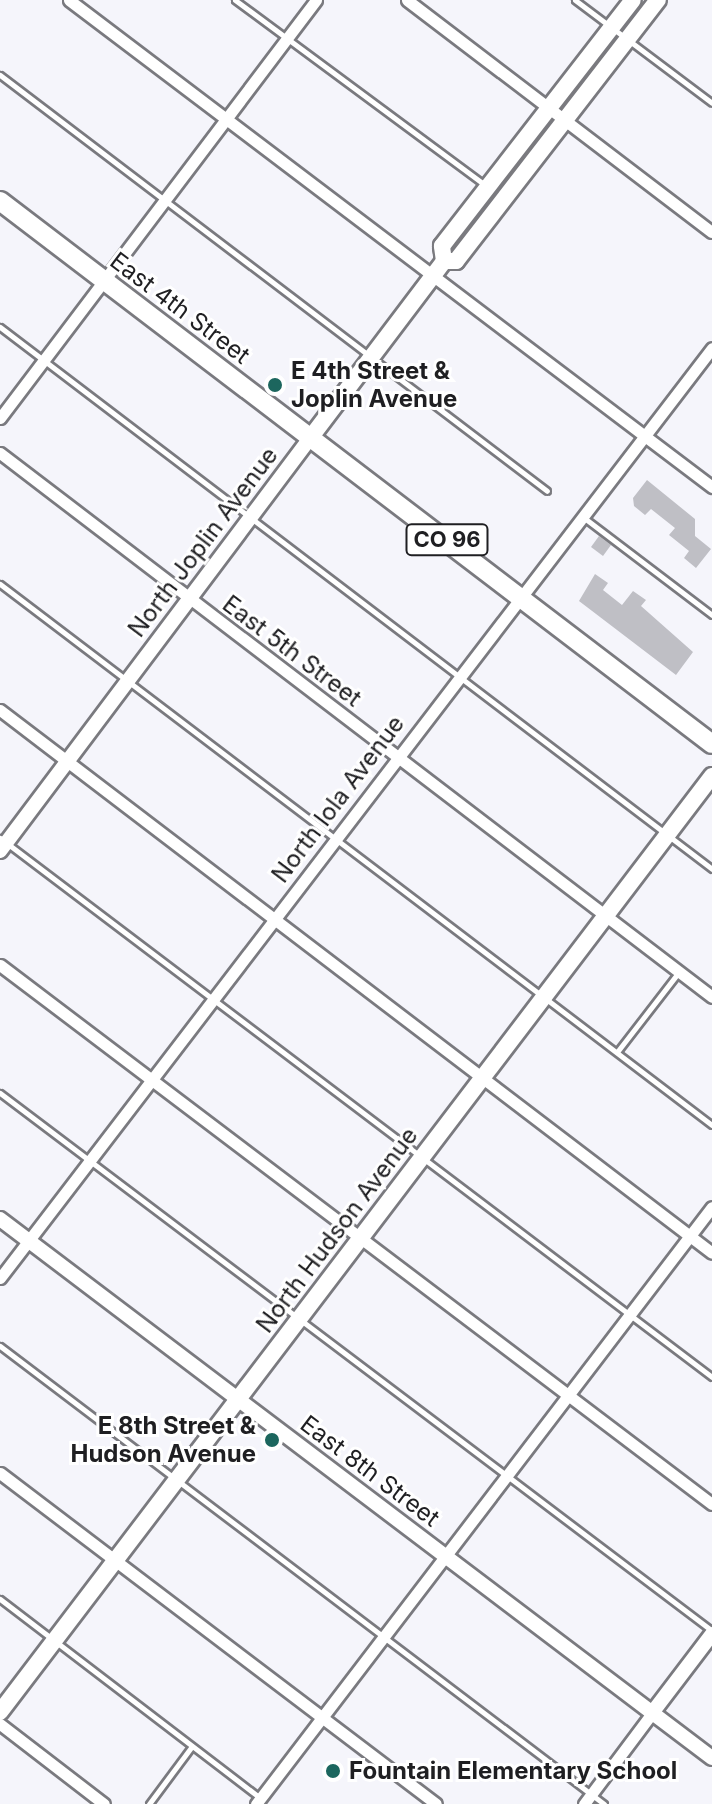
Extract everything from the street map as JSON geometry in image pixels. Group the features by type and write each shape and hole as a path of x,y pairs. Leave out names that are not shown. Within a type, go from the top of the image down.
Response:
{"main road":[{"name":"North Joplin Avenue","path":"311,437 444,261 442,246 633,0"},
{"name":"North Joplin Avenue","path":"444,261 456,261 658,0"},
{"name":"East 4th Street","path":"0,201 712,744"},
{"name":"North Hudson Avenue","path":"0,1712 712,776"}],"street":[{"path":"69,0 712,487"},
{"path":"0,418 316,0"},
{"path":"407,0 712,232"},
{"name":"North Iola Avenue","path":"0,1278 212,996 644,436 710,355"},
{"name":"North Joplin Avenue","path":"2,844 129,682 311,437"},
{"name":"East 5th Street","path":"0,453 189,601 712,997"},
{"path":"0,710 712,1253"},
{"path":"0,965 712,1504"},
{"path":"258,1801 712,1207"},
{"name":"East 8th Street","path":"0,1219 712,1758"},
{"path":"0,1473 436,1804"},
{"path":"588,1799 712,1633"},
{"path":"0,1724 104,1804"}],"lane":[{"path":"235,0 487,187"},
{"path":"575,0 712,103"},
{"path":"0,75 547,491"},
{"path":"0,327 712,869"},
{"path":"582,516 712,615"},
{"path":"0,584 712,1125"},
{"path":"2,844 212,996 712,1377"},
{"path":"617,1052 678,972"},
{"path":"0,1093 712,1633"},
{"path":"0,1346 386,1637 588,1799 604,1804"},
{"path":"0,1599 192,1746 258,1801"},
{"path":"149,1804 192,1746"}],"building":[{"path":"647,480 695,519 695,536 711,549 696,568 684,558 689,551 669,535 675,528 651,509 645,515 634,506 633,498"},
{"path":"599,536 611,545 603,556 591,547"},
{"path":"595,574 608,583 603,590 622,605 633,591 646,600 641,606 693,652 676,675 579,601"}],"place":[{"name":"E 4th Street & Joplin Avenue","path":"275,385"},
{"name":"E 8th Street & Hudson Avenue","path":"272,1440"},
{"name":"Fountain Elementary School","path":"333,1771"}]}
